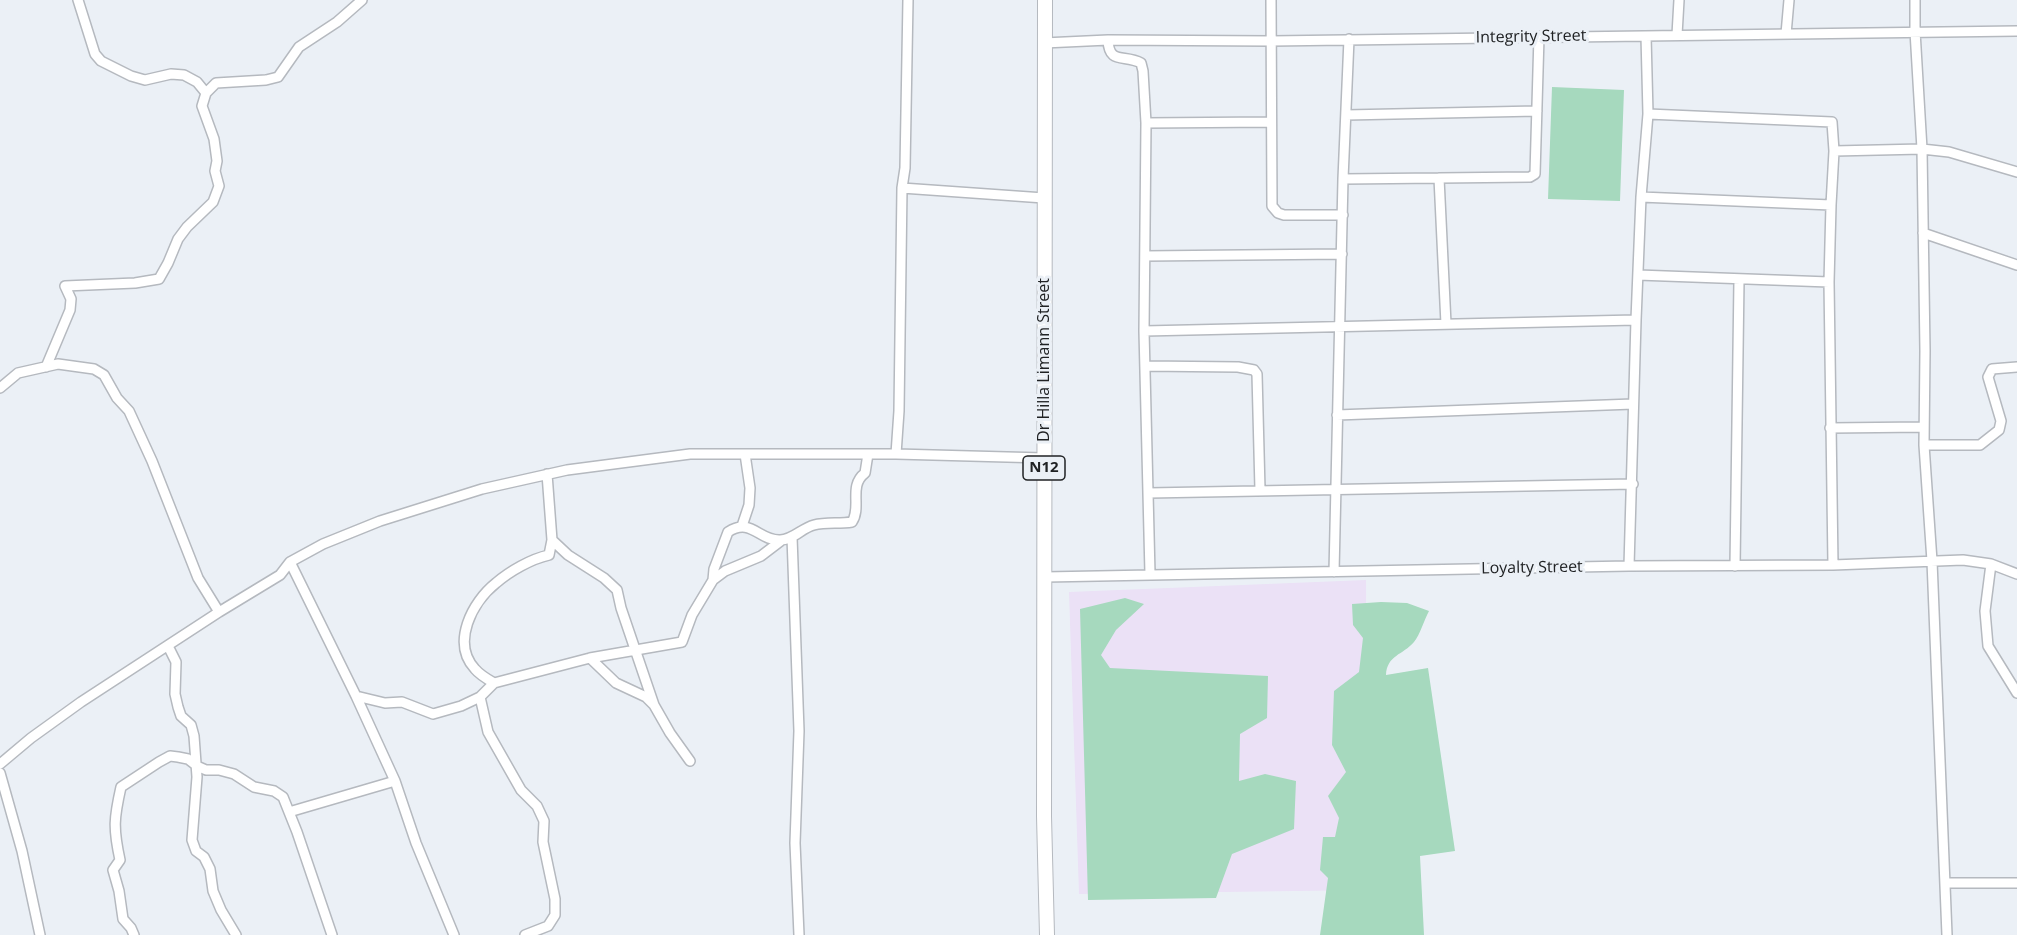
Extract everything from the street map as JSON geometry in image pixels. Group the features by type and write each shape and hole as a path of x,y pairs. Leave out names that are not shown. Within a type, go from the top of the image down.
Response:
{"highway":[{"name":"Dr Hilla Limann Street","path":"1045,0 1044,816 1047,935"}],"street":[{"path":"78,0 95,54 101,61 131,76 145,80 171,74 184,75 197,82 206,93"},
{"path":"46,367 70,310 71,299 65,286 135,283 159,279 183,233 213,202 219,186 215,171 217,161 214,139 202,106 206,93 216,83 266,80 278,77 299,47 337,22 362,0"},
{"path":"896,454 899,411 902,188 905,168 908,0"},
{"path":"1271,0 1272,206 1278,213 1284,215 1343,215"},
{"path":"1677,35 1679,0"},
{"path":"1786,33 1789,0"},
{"path":"1915,0 1922,149 1924,445 1932,561 1947,935"},
{"name":"Integrity Street","path":"1044,43 1108,40 1271,41 2017,31"},
{"path":"1344,179 1530,177 1535,174 1539,36"},
{"path":"1629,566 1641,197 1648,114 1646,36"},
{"path":"1334,572 1339,327 1349,39"},
{"path":"1108,40 1108,51 1111,55 1133,59 1141,63 1143,70 1146,123 1144,331 1149,574"},
{"path":"1346,115 1538,111"},
{"path":"1648,114 1832,122 1834,151 1829,282 1833,565"},
{"path":"1146,123 1271,122"},
{"path":"1834,151 1922,149 1948,152 2017,172"},
{"path":"1439,178 1446,324"},
{"path":"902,188 1044,198"},
{"path":"1641,197 1831,205"},
{"path":"1923,233 2017,265"},
{"path":"1145,256 1342,254"},
{"path":"1638,275 1829,282"},
{"path":"1735,566 1739,280"},
{"path":"1144,331 1636,320"},
{"path":"0,387 18,373 58,364 94,369 104,375 117,398 129,411 152,461 198,579 219,612"},
{"path":"1145,366 1238,367 1254,370 1257,374 1260,490"},
{"path":"1924,445 1980,445 1990,438 1999,430 2001,421 1988,377 1992,369 2017,367"},
{"path":"1337,415 1633,404"},
{"path":"1830,428 1924,427"},
{"path":"0,764 31,738 81,702 280,575 290,562 323,544 380,521 482,489 567,470 690,454 896,454 1044,458"},
{"path":"742,526 749,505 750,488 746,454"},
{"path":"356,696 386,703 402,702 433,714 461,706 480,697 494,683 590,658 682,642 692,615 713,580 725,571 761,556 782,540 815,524 852,522 856,516 856,483 865,473 868,454"},
{"path":"494,683 474,669 467,655 465,642 468,620 481,598 496,583 537,558 549,555 552,540 547,474"},
{"path":"1149,493 1633,484"},
{"path":"713,580 714,569 728,531 742,526 756,530 765,536 782,540"},
{"path":"792,537 799,731 795,843 799,935"},
{"path":"552,540 568,555 604,578 617,590 654,705 690,761"},
{"name":"Loyalty Street","path":"1045,577 1629,566 1833,565 1963,560 1991,564 2017,574"},
{"path":"290,562 395,781 416,843 454,935"},
{"path":"1991,564 1985,610 1988,646 2017,693"},
{"path":"168,646 176,662 175,694 181,716 191,725 197,766 192,840 196,851 204,857 210,869 213,891 236,935"},
{"path":"590,658 616,683 646,697 654,705"},
{"path":"480,697 488,732 521,790 537,806 544,821 543,842 555,899 555,915 548,926 525,935"},
{"path":"134,935 123,919 113,870 120,860 114,811 121,786 170,756 188,759 206,770 219,770 234,774 254,787 274,791 283,797 332,935"},
{"path":"0,773 22,851 40,935"},
{"path":"289,812 395,781"},
{"path":"1945,883 2017,883"}],"shaded area":[{"path":"1366,580 1368,890 1079,894 1069,592"}],"green space":[{"path":"1552,87 1624,90 1620,201 1548,199"},
{"path":"1125,598 1144,604 1116,630 1101,655 1110,668 1268,676 1267,718 1240,734 1239,781 1265,774 1296,781 1294,829 1232,854 1216,898 1088,900 1080,609"},
{"path":"1407,603 1429,611 1416,639 1392,659 1386,675 1428,668 1455,851 1420,856 1424,935 1320,935 1328,878 1320,870 1323,837 1335,837 1339,818 1328,796 1346,772 1332,745 1334,691 1359,672 1363,638 1353,625 1352,604"}]}
